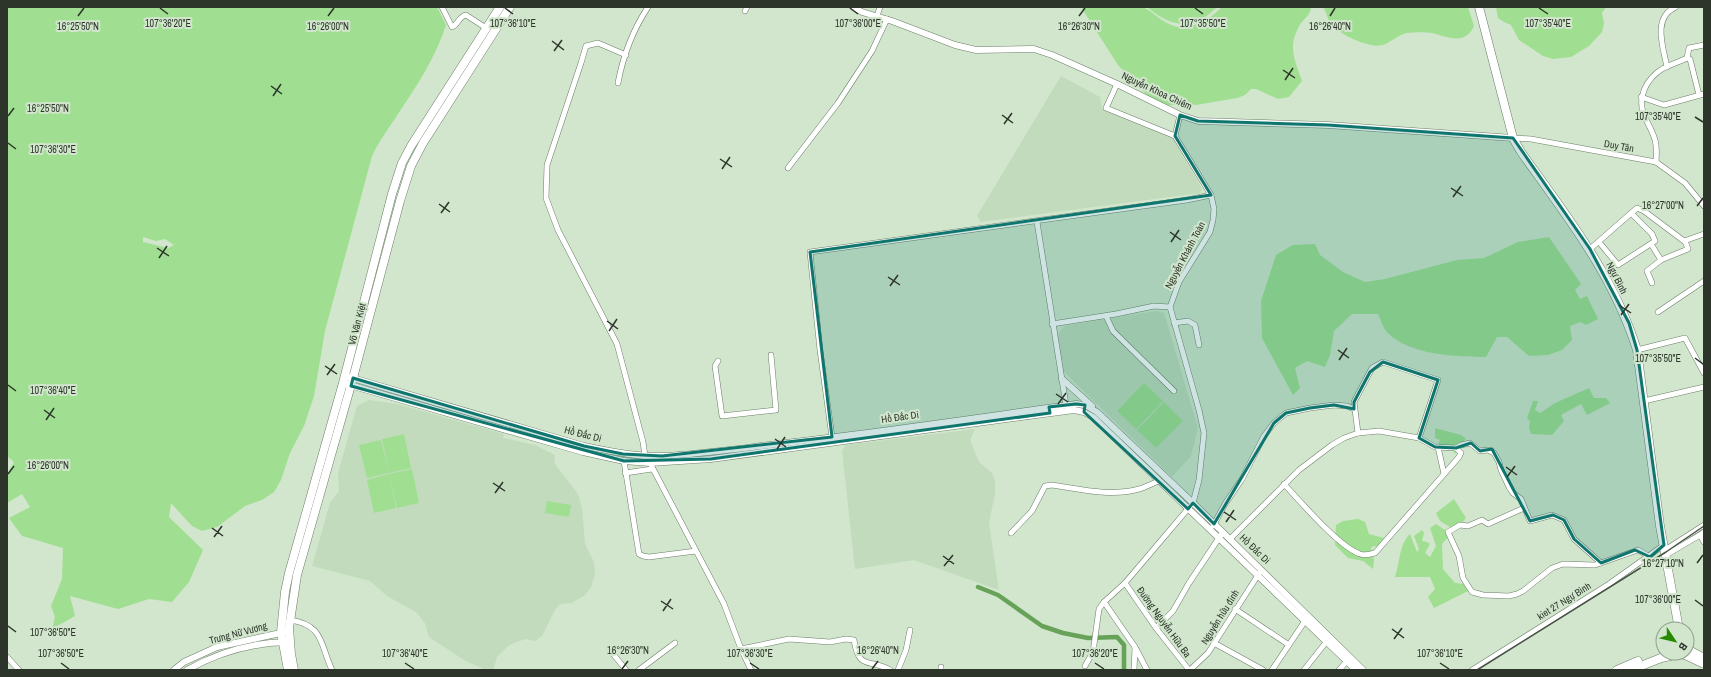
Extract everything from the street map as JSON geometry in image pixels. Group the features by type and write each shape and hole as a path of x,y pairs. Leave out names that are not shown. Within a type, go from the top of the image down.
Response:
{"main road":[{"name":"Võ Văn Kiệt","path":"419,140 500,7"},
{"name":"Võ Văn Kiệt","path":"288,670 285,632 286,586 317,488 348,381 392,194 402,163 510,7"},
{"name":"Ngự Bình","path":"1479,7 1513,138 1521,152 1590,249 1629,323 1637,350 1660,526 1678,621"},
{"name":"Võ Văn Kiệt","path":"285,632 290,620 297,575 317,488"},
{"name":"Võ Văn Kiệt","path":"286,642 294,670"},
{"path":"1616,670 1655,655"},
{"path":"1631,670 1642,668 1655,661"}],"street":[{"path":"442,7 452,27 456,26 462,17 466,15 486,28"},
{"path":"618,83 635,29 648,7"},
{"name":"Nguyễn Khoa Chiêm","path":"853,7 862,12 887,19 955,45 976,50 1034,49 1052,55 1117,84 1180,115 1198,121 1328,125 1513,138"},
{"path":"876,16 880,7"},
{"path":"1666,67 1661,25 1665,14 1676,7"},
{"path":"788,168 838,103 872,50 887,19"},
{"path":"626,54 598,43 586,46 547,165 546,198 558,230 617,344 643,442 645,456"},
{"path":"1687,58 1689,48 1704,45"},
{"path":"1656,162 1657,147 1652,129 1643,111 1641,97 1645,87 1661,70 1687,58"},
{"path":"1641,97 1664,105 1701,94 1690,59 1687,58"},
{"path":"1117,84 1106,108 1175,136 1180,115"},
{"name":"Nguyễn Khánh Toàn","path":"1170,307 1179,282 1210,232 1214,209 1210,195 1175,136"},
{"name":"Duy Tân","path":"1513,138 1531,139 1656,162 1685,183 1704,206"},
{"path":"832,437 820,350 810,252 962,230 1037,222 1187,200 1210,195"},
{"path":"1590,249 1637,208 1644,211 1685,242 1688,249 1670,258 1661,260 1647,270 1652,283"},
{"path":"1599,242 1618,265 1652,244 1655,241 1652,234 1630,213"},
{"path":"1037,222 1066,405"},
{"path":"1685,242 1704,234"},
{"path":"1652,244 1661,260"},
{"path":"1658,312 1704,281"},
{"path":"1052,324 1106,316 1154,306 1170,307 1204,433 1199,480 1193,503 1125,584 1104,602 1099,609 1094,648 1085,666"},
{"path":"1106,316 1113,331 1174,391"},
{"path":"1174,323 1188,321 1195,325 1199,345"},
{"path":"1637,350 1685,338 1704,373"},
{"path":"718,361 715,366 722,416 776,410 771,355"},
{"path":"1358,432 1354,402 1375,365 1380,362 1386,362 1438,380 1419,438"},
{"path":"1062,380 1097,412"},
{"name":"Hồ Đắc Di","path":"348,381 584,446 624,454 645,456 662,456 1050,410 1074,410 1085,408"},
{"name":"Hồ Đắc Di","path":"348,381 583,452 624,461 650,462 711,458 965,421"},
{"path":"1644,401 1704,387"},
{"name":"Hồ Đắc Di","path":"1050,410 1066,405 1076,404 1097,412 1230,538 1260,572 1363,670"},
{"path":"1210,530 1242,479 1264,436 1274,423 1286,413 1310,408 1334,405 1348,406 1354,409"},
{"name":"Hồ Đắc Di","path":"1085,408 1210,530 1260,572"},
{"path":"1230,538 1284,484 1304,466 1332,445 1358,432 1379,431 1419,438 1438,447 1456,448 1470,443 1480,451 1488,450 1492,452 1500,462 1501,470 1509,487 1513,493 1521,499 1530,521 1552,515 1564,520 1574,539 1601,563"},
{"path":"1438,447 1444,474"},
{"path":"1284,484 1346,546 1359,553 1367,555 1375,553 1459,457 1461,453 1456,448"},
{"path":"624,461 639,554 649,557 696,551"},
{"path":"650,462 652,469 724,604 741,649 751,670"},
{"path":"625,473 652,469"},
{"path":"1011,533 1032,511 1045,486 1052,485 1122,492 1140,489 1159,480"},
{"path":"1524,508 1488,524 1482,520 1468,526 1460,525 1448,532 1458,556 1463,578 1472,592 1484,595 1509,596 1523,591 1540,577 1563,564 1595,565 1635,550 1638,550 1650,557"},
{"path":"1665,550 1704,525"},
{"path":"1156,628 1173,611 1189,583 1223,532"},
{"path":"1665,550 1702,534 1704,542"},
{"name":"kiet 27 Ngự Bình","path":"1472,670 1650,557 1665,550"},
{"name":"Nguyễn hữu đính","path":"1189,670 1208,653 1260,572"},
{"name":"Đường Nguyễn Hữu Ba","path":"1125,584 1156,628 1189,670"},
{"path":"1104,602 1135,647 1147,670"},
{"path":"1235,609 1289,645"},
{"path":"1272,670 1307,618"},
{"name":"Hồ Đắc Di","path":"1307,618 1326,641 1356,670"},
{"path":"290,620 304,624 315,630 322,642 332,670"},
{"path":"898,670 906,650 910,630"},
{"name":"Trưng Nữ Vương","path":"174,670 184,662 217,647 285,632"},
{"path":"741,649 790,639 830,642 846,639 854,640 856,653 861,660 890,670"},
{"path":"1304,670 1326,641"},
{"name":"Trưng Nữ Vương","path":"187,670 218,655 261,644 286,642"},
{"path":"639,670 675,643"},
{"path":"1214,643 1263,670"},
{"path":"1134,670 1135,647"},
{"path":"610,650 626,670"},
{"path":"7,657 19,670"},
{"path":"1338,670 1347,661"}],"highlighted area":[{"path":"1180,115 1198,121 1328,125 1513,138 1590,249 1629,323 1637,350 1664,545 1650,557 1635,550 1601,563 1574,539 1564,520 1553,515 1530,521 1492,449 1480,451 1471,443 1456,448 1435,447 1419,438 1438,380 1383,362 1370,372 1354,402 1354,409 1334,405 1310,408 1286,413 1274,423 1214,524 1193,503 1188,509 1084,412 1085,405 1076,404 1049,407 1050,413 711,459 624,461 351,386 353,378 584,446 623,454 662,456 832,437 810,252 1211,195 1175,136"}],"shaded area":[{"path":"1061,76 1100,97 1102,108 1173,137 1202,189 1200,193 981,222 977,216"},
{"path":"1156,311 1164,313 1198,428 1191,456 1172,477 1063,371 1058,335 1064,326"},
{"path":"369,400 397,404 504,434 503,438 535,445 555,455 554,463 578,494 582,508 585,544 594,562 595,575 591,587 584,596 571,603 560,604 555,610 542,636 535,641 526,639 508,646 497,657 493,670 486,670 464,660 429,637 425,623 416,612 387,596 370,581 312,566 330,503 339,491 338,473 357,406"},
{"path":"975,429 970,440 979,462 992,473 995,482 995,493 989,523 999,590 914,560 855,569 842,451 846,445"}],"green space":[{"path":"7,7 437,7 446,25 437,49 372,156 325,331 314,396 304,426 290,453 281,480 274,492 262,500 245,506 217,527 202,531 192,526 171,503 169,517 203,550 189,582 172,602 149,599 118,609 70,596 75,616 52,629 55,617 51,606 62,579 63,548 22,536 9,518 30,507 22,494 7,503 7,475 14,462 7,456","holes":["143,237 156,241 165,239 174,245 168,248 143,242"]},
{"path":"1081,7 1140,7 1147,9 1167,23 1182,27 1203,21 1222,7 1311,7 1309,14 1301,23 1297,31 1293,45 1294,59 1302,81 1289,97 1278,99 1256,89 1251,89 1245,95 1237,98 1196,105 1166,105 1157,102 1146,94 1118,65"},
{"path":"1147,7 1217,7 1208,15 1199,20 1182,24 1174,23 1165,19"},
{"path":"1323,7 1468,7 1474,26 1466,36 1461,38 1450,38 1432,33 1407,33 1386,44 1377,46 1366,44 1342,33 1329,21"},
{"path":"1496,7 1606,7 1602,13 1604,23 1602,32 1589,46 1571,57 1553,59 1543,56 1519,40 1511,25 1498,18"},
{"path":"1549,237 1581,284 1575,290 1580,299 1587,296 1598,319 1586,325 1580,322 1570,326 1572,340 1562,350 1548,355 1529,356 1507,337 1497,337 1486,357 1434,353 1408,346 1397,340 1383,327 1378,314 1352,314 1334,331 1330,355 1325,367 1307,361 1295,368 1300,388 1293,395 1262,338 1261,301 1276,255 1293,245 1315,244 1320,255 1343,272 1365,282 1385,279 1457,260 1484,258 1518,242"},
{"path":"1144,383 1163,401 1136,429 1117,411"},
{"path":"1589,388 1594,398 1606,398 1610,403 1587,415 1581,404 1561,415 1564,421 1552,435 1531,434 1529,427 1530,421 1527,418 1533,401 1538,401 1535,410 1540,413 1555,403"},
{"path":"1164,402 1183,421 1156,448 1137,430"},
{"path":"1435,428 1461,435 1466,439 1458,447 1455,454 1452,449 1443,448 1438,444 1440,440 1435,438"},
{"path":"404,434 411,468 389,473 382,439"},
{"path":"381,440 389,473 367,478 359,445"},
{"path":"412,469 419,503 397,508 389,474"},
{"path":"389,474 396,508 374,513 367,480"},
{"path":"1454,499 1466,518 1455,530 1440,521 1436,513"},
{"path":"547,501 571,505 569,517 545,513"},
{"path":"1358,519 1365,522 1369,534 1384,538 1382,545 1371,547 1374,561 1373,569 1363,561 1348,558 1335,545 1336,525 1343,521"},
{"path":"1436,524 1451,534 1442,544 1443,569 1455,583 1464,584 1468,591 1434,608 1428,597 1435,589 1430,577 1395,577 1402,548 1406,538 1410,534 1417,552 1419,549 1414,536 1422,530 1424,533 1422,541 1430,544 1425,553 1430,557 1436,546 1430,528"}],"waterway":[{"path":"978,587 998,595 1042,626 1063,633 1088,638 1117,637 1124,645 1124,670"}],"railway":[{"path":"1477,670 1666,552 1704,526"}]}
